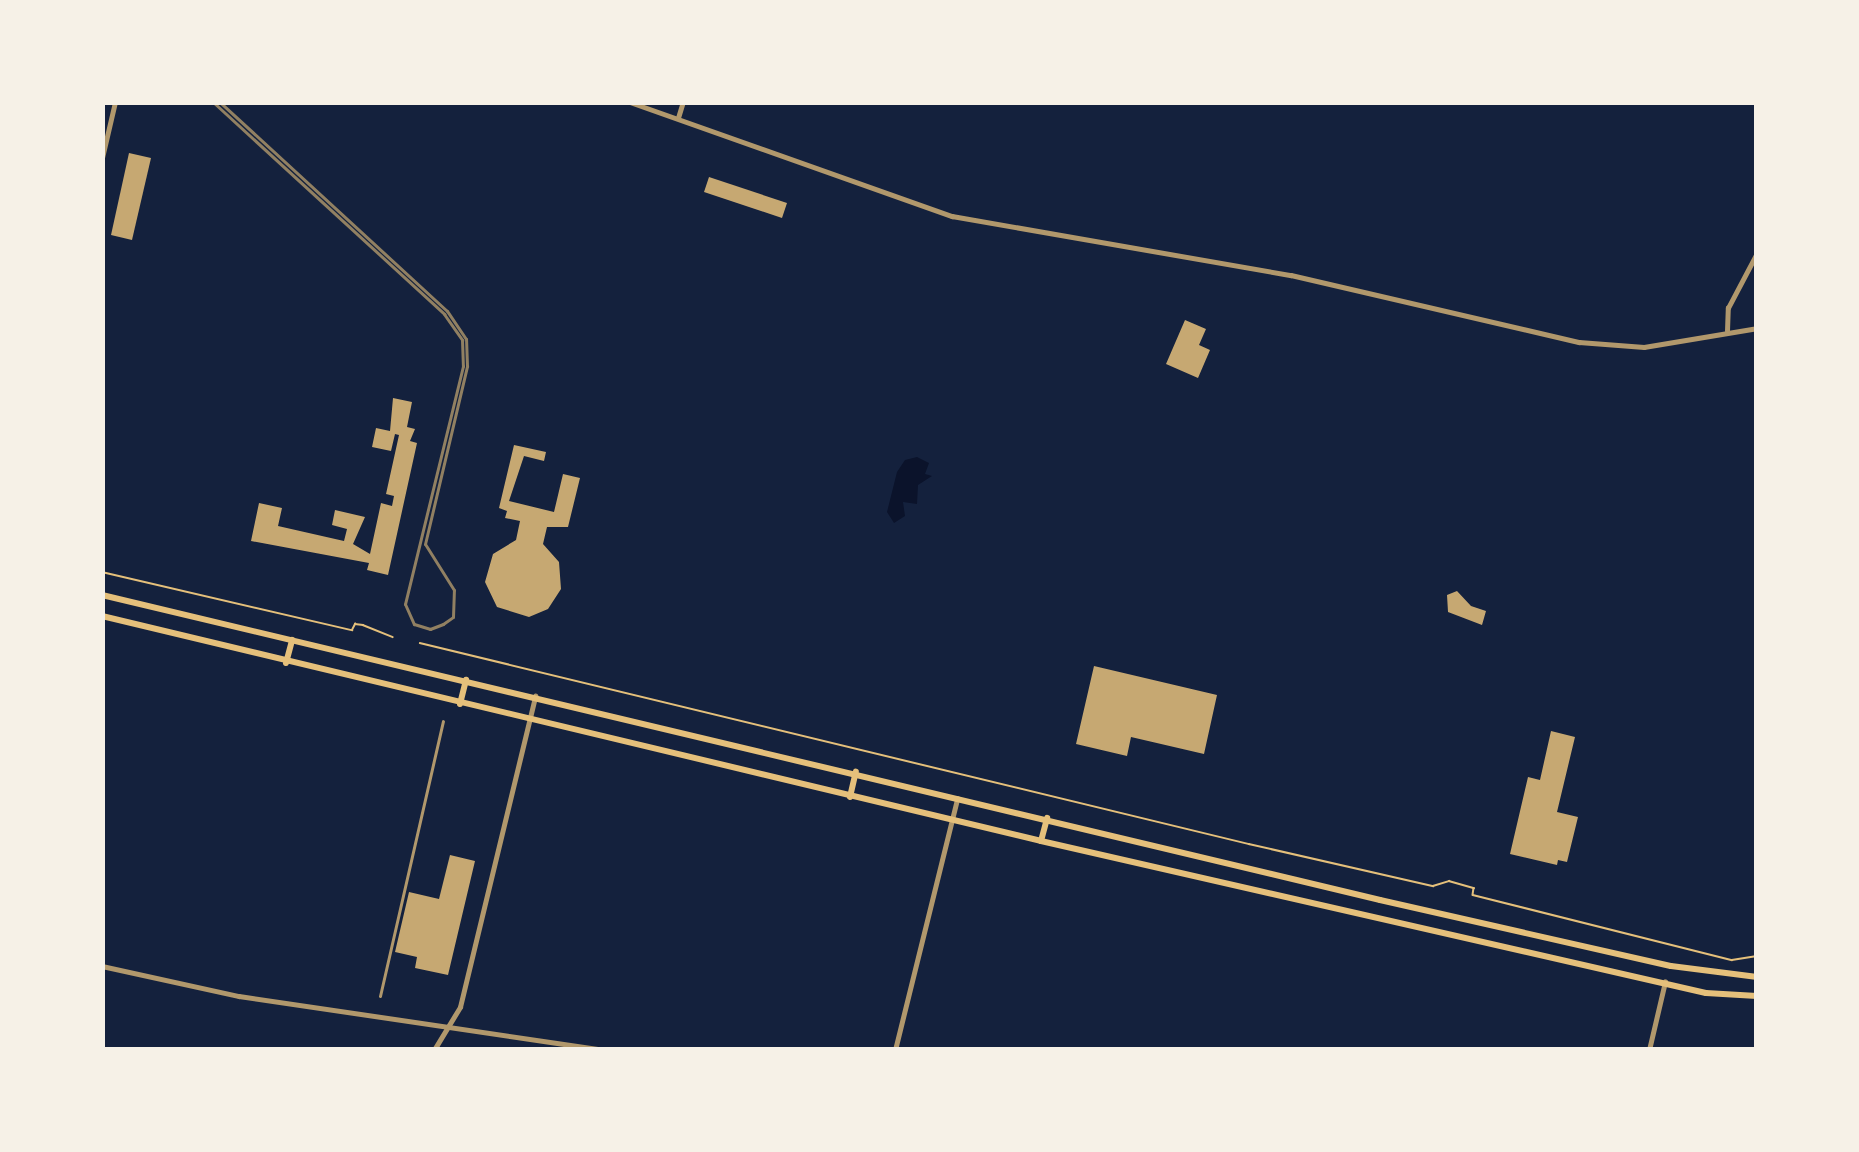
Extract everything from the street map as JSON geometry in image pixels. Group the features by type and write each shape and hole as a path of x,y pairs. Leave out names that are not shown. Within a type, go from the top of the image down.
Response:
{"main road":[{"path":"102,595 1671,966 1757,977"},
{"path":"102,616 1041,842 1706,993 1757,996"},
{"path":"286,663 292,640"},
{"path":"460,704 466,680"},
{"path":"850,797 856,772"},
{"path":"1041,842 1046,818"}],"street":[{"path":"102,158 115,102"},
{"path":"630,102 952,216 1272,271 1579,342 1644,347 1757,328"},
{"path":"677,118 683,102"},
{"path":"1727,332 1728,308 1757,253"},
{"path":"434,1050 460,1007 535,696"},
{"path":"380,996 443,721"},
{"path":"896,1050 958,797"},
{"path":"102,966 169,984 604,1050"},
{"path":"1649,1050 1665,982"}],"path":[{"path":"102,572 352,629 355,623 393,637"},
{"path":"420,644 1249,844 1433,886 1448,881 1474,887 1473,895 1732,960 1757,956"}],"water":[{"path":"917,457 929,463 925,474 932,476 918,485 917,504 903,502 905,516 894,523 887,512 897,472 905,460"}],"building":[{"path":"129,153 151,158 132,240 111,235"},
{"path":"709,177 787,203 782,218 704,192"},
{"path":"1185,320 1206,329 1199,345 1210,350 1198,378 1166,364"},
{"path":"393,398 412,402 407,427 415,429 410,441 417,443 388,575 367,570 369,563 251,541 259,503 282,508 278,526 344,541 347,529 332,525 335,510 365,517 353,544 370,554 381,503 392,506 394,496 386,494 399,435 395,434 391,451 372,447 376,428 390,431"},
{"path":"514,445 546,452 544,461 524,456 509,501 554,512 563,474 580,478 568,527 547,527 543,544 559,562 561,589 548,609 529,617 497,607 485,582 493,554 516,540 520,521 505,518 507,511 499,508"},
{"path":"1457,591 1471,606 1486,611 1482,625 1448,612 1447,595"},
{"path":"1094,666 1217,695 1204,754 1131,737 1127,756 1076,744"},
{"path":"1551,731 1575,737 1557,812 1578,817 1567,862 1558,860 1557,865 1510,854 1528,777 1540,780"},
{"path":"450,855 475,861 448,975 415,968 417,957 395,952 409,892 439,899"}],"tram line":[{"path":"213,102 444,314 462,340 463,366 405,604 414,624 430,629 443,624 453,617 454,590 425,544 467,366 466,339 447,311 220,102"}]}
